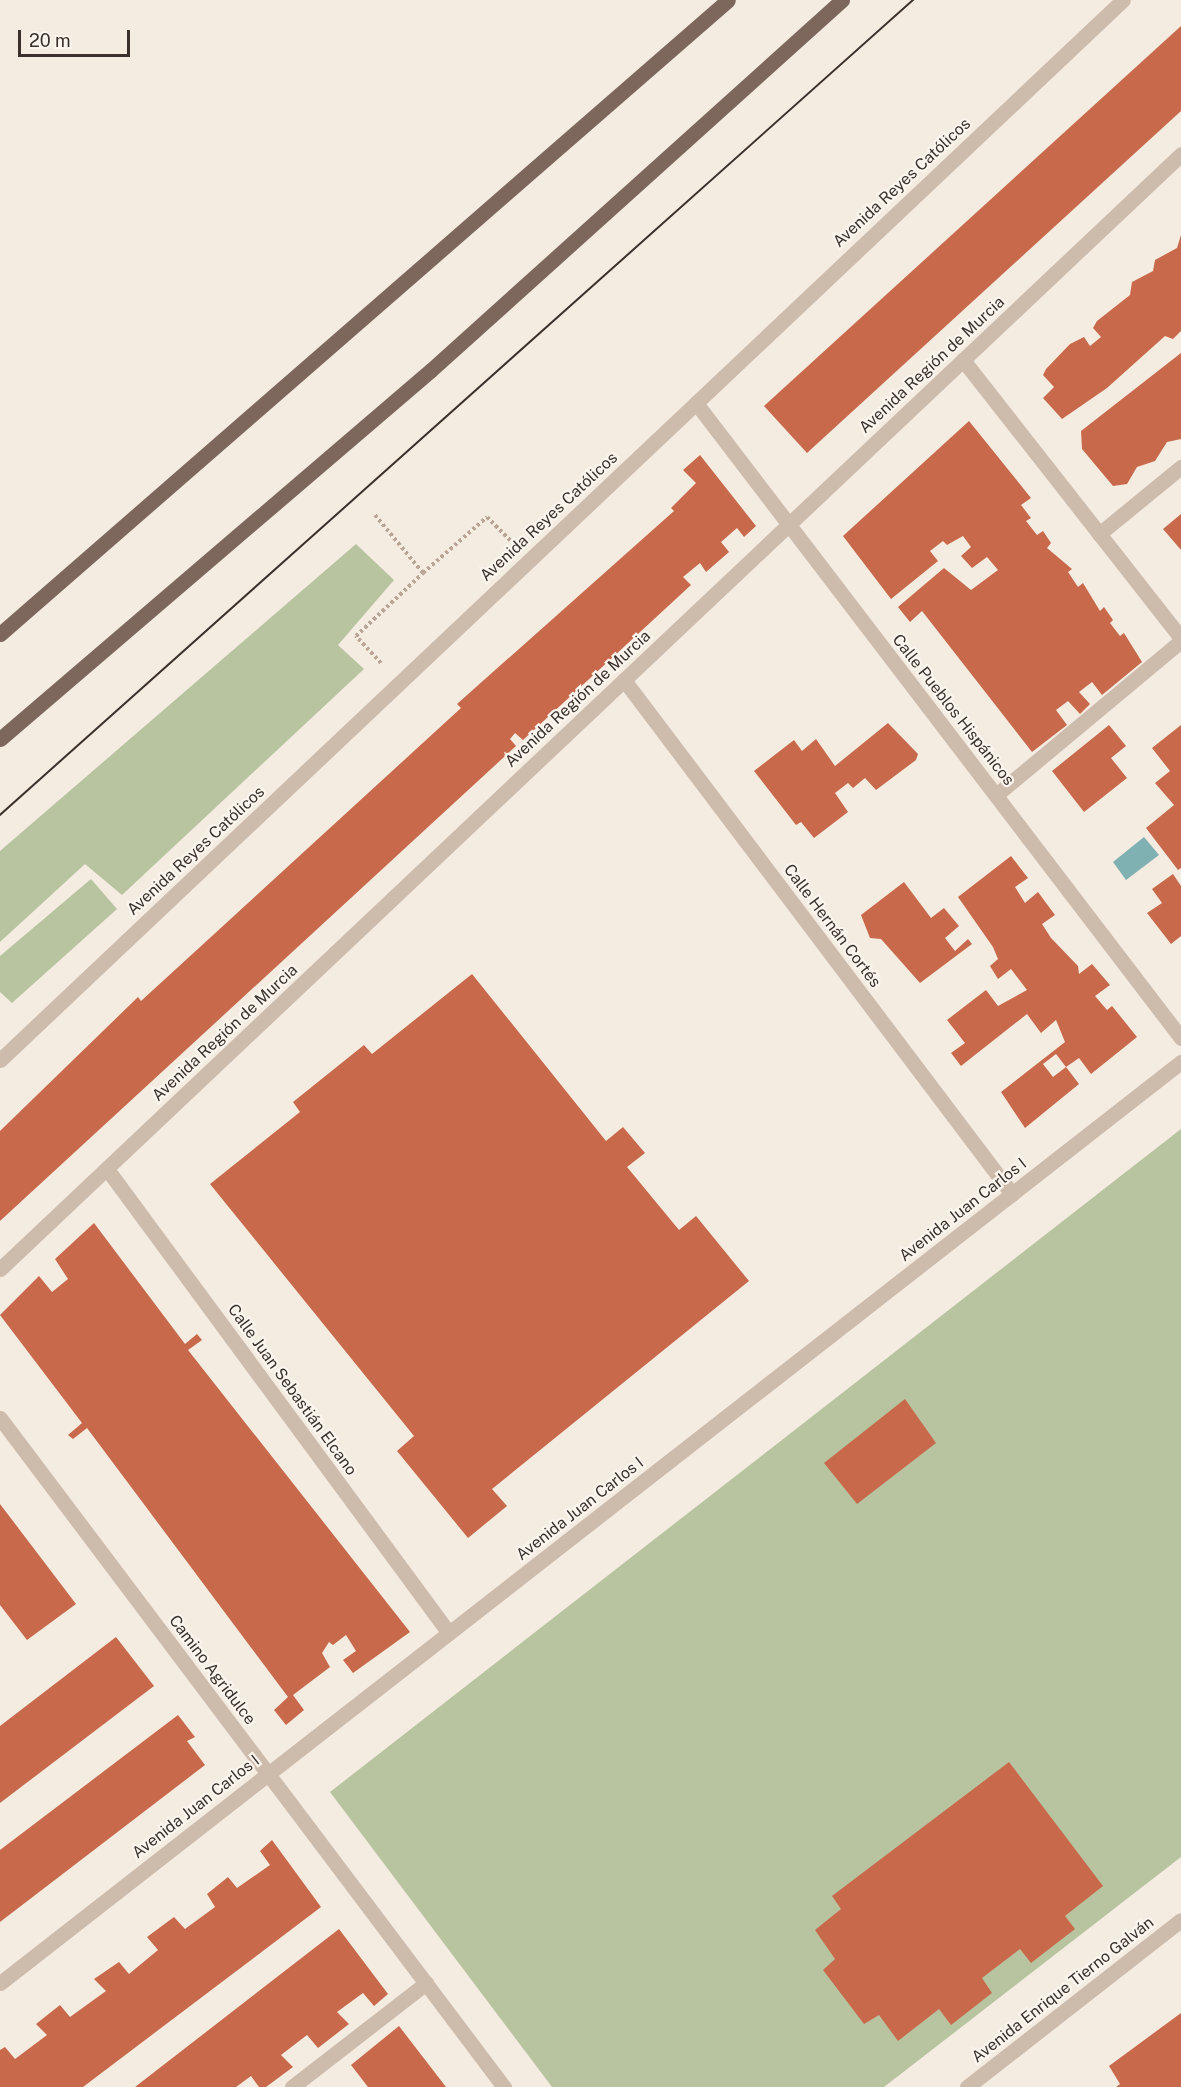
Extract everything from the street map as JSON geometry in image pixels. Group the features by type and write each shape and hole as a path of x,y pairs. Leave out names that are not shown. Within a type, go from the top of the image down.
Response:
{"main road":[{"path":"0,634 728,0"},
{"path":"0,739 431,370 842,0"}],"street":[{"name":"Avenida Reyes Católicos","path":"0,1060 1123,0"},
{"name":"Avenida Región de Murcia","path":"0,1269 1181,154"},
{"path":"963,360 1181,639 996,795"},
{"name":"Calle Pueblos Hispánicos","path":"696,403 1181,1038"},
{"path":"1099,534 1181,467"},
{"name":"Calle Hernán Cortés","path":"624,680 1012,1194"},
{"name":"Avenida Juan Carlos I","path":"0,1983 1181,1062"},
{"name":"Calle Juan Sebastián Elcano","path":"107,1169 449,1633"},
{"name":"Camino Agridulce","path":"0,1418 504,2087"},
{"name":"Avenida Enrique Tierno Galván","path":"967,2087 1181,1920"},
{"path":"292,2087 426,1983"}],"path":[{"path":"375,515 423,573"},
{"path":"400,682 356,636 423,573 487,517 529,561"}],"green space":[{"path":"356,544 394,580 338,645 364,669 122,895 85,864 0,942 0,851"},
{"path":"91,879 117,909 12,1003 0,992 0,956"},
{"path":"1181,1129 1181,1857 884,2087 552,2087 330,1792"}],"water":[{"path":"1144,837 1159,855 1126,880 1113,862"}],"building":[{"path":"1181,26 1181,111 807,453 764,406"},
{"path":"1181,235 1181,331 1173,339 1165,336 1107,388 1062,419 1043,398 1054,387 1043,375 1046,369 1070,344 1084,337 1090,346 1101,337 1093,328 1097,321 1130,295 1132,282 1153,271 1155,260 1177,248"},
{"path":"1181,353 1181,439 1167,442 1155,461 1137,467 1127,484 1113,486 1082,449 1081,431"},
{"path":"969,421 1031,498 1021,505 1031,518 1026,521 1037,535 1043,531 1051,543 1047,548 1072,569 1068,572 1078,587 1083,583 1100,611 1104,607 1113,620 1110,623 1120,636 1124,633 1142,662 1102,695 1092,682 1079,692 1090,704 1080,714 1068,701 1056,710 1067,725 1032,752 922,611 910,622 898,607 944,568 971,590 998,570 987,557 972,568 961,556 971,547 963,536 947,545 943,541 930,551 938,561 891,599 843,536"},
{"path":"700,455 756,526 744,537 737,528 721,542 729,552 706,572 700,563 683,577 691,585 523,740 515,733 510,739 516,746 0,1221 0,1131 138,997 141,1001 461,708 457,704 674,511 671,508 696,483 683,470"},
{"path":"1181,514 1181,550 1163,529"},
{"path":"888,723 918,754 916,760 876,790 865,778 853,788 848,783 835,793 848,812 814,838 801,822 796,825 754,771 794,740 802,751 816,739 835,766"},
{"path":"1109,725 1126,746 1111,758 1127,778 1084,812 1052,771"},
{"path":"1181,725 1181,868 1178,870 1146,828 1174,805 1155,783 1170,771 1152,748"},
{"path":"1011,856 1028,878 1015,887 1025,903 1038,892 1055,915 1042,924 1051,938 1078,966 1079,974 1092,964 1110,985 1095,996 1107,1010 1112,1006 1137,1037 1091,1074 1079,1058 1066,1067 1079,1084 1025,1128 1001,1092 1065,1042 1056,1020 1041,1033 1027,1014 961,1066 951,1053 965,1043 947,1020 986,990 998,1006 1027,990 1011,969 998,979 990,966 998,959 993,947 958,897","holes":["1056,1054 1066,1067 1053,1077 1043,1064"]},
{"path":"1173,874 1181,886 1181,936 1171,944 1147,913 1162,903 1152,889"},
{"path":"904,882 931,918 944,908 959,926 945,938 955,951 968,939 972,944 920,983 881,939 870,938 861,915"},
{"path":"472,974 606,1141 623,1127 645,1153 627,1167 679,1230 696,1216 749,1281 492,1489 507,1506 468,1538 397,1451 414,1436 210,1184 300,1112 293,1102 364,1045 372,1054"},
{"path":"94,1223 185,1344 197,1334 202,1340 188,1350 410,1632 353,1673 343,1660 356,1651 346,1635 333,1645 329,1642 322,1653 330,1667 293,1695 304,1710 286,1725 274,1710 288,1697 87,1428 73,1439 68,1435 82,1423 0,1315 39,1276 52,1292 68,1279 55,1259"},
{"path":"905,1399 936,1443 857,1504 824,1463"},
{"path":"0,1504 76,1604 27,1640 0,1605"},
{"path":"116,1637 154,1686 0,1803 0,1726"},
{"path":"178,1715 195,1737 187,1741 205,1765 0,1922 0,1850"},
{"path":"1009,1762 1103,1886 1065,1916 1075,1929 1031,1963 1020,1949 982,1978 992,1993 951,2025 939,2009 898,2041 879,2015 864,2024 823,1970 835,1959 815,1930 841,1909 832,1896"},
{"path":"272,1840 321,1907 83,2087 0,2087 0,2050 5,2047 15,2059 47,2035 36,2024 60,2005 70,2017 106,1991 94,1979 119,1962 129,1974 158,1950 147,1937 174,1917 185,1929 215,1907 207,1894 228,1877 237,1888 270,1865 260,1851"},
{"path":"339,1929 388,1994 374,2006 363,1993 337,2012 349,2024 318,2048 307,2035 281,2055 293,2067 266,2087 259,2087 251,2076 236,2087 135,2087"},
{"path":"1181,2013 1181,2087 1116,2087 1120,2084 1109,2066"},
{"path":"399,2026 446,2087 368,2087 351,2065"}],"tram line":[{"path":"0,815 913,0"}]}
